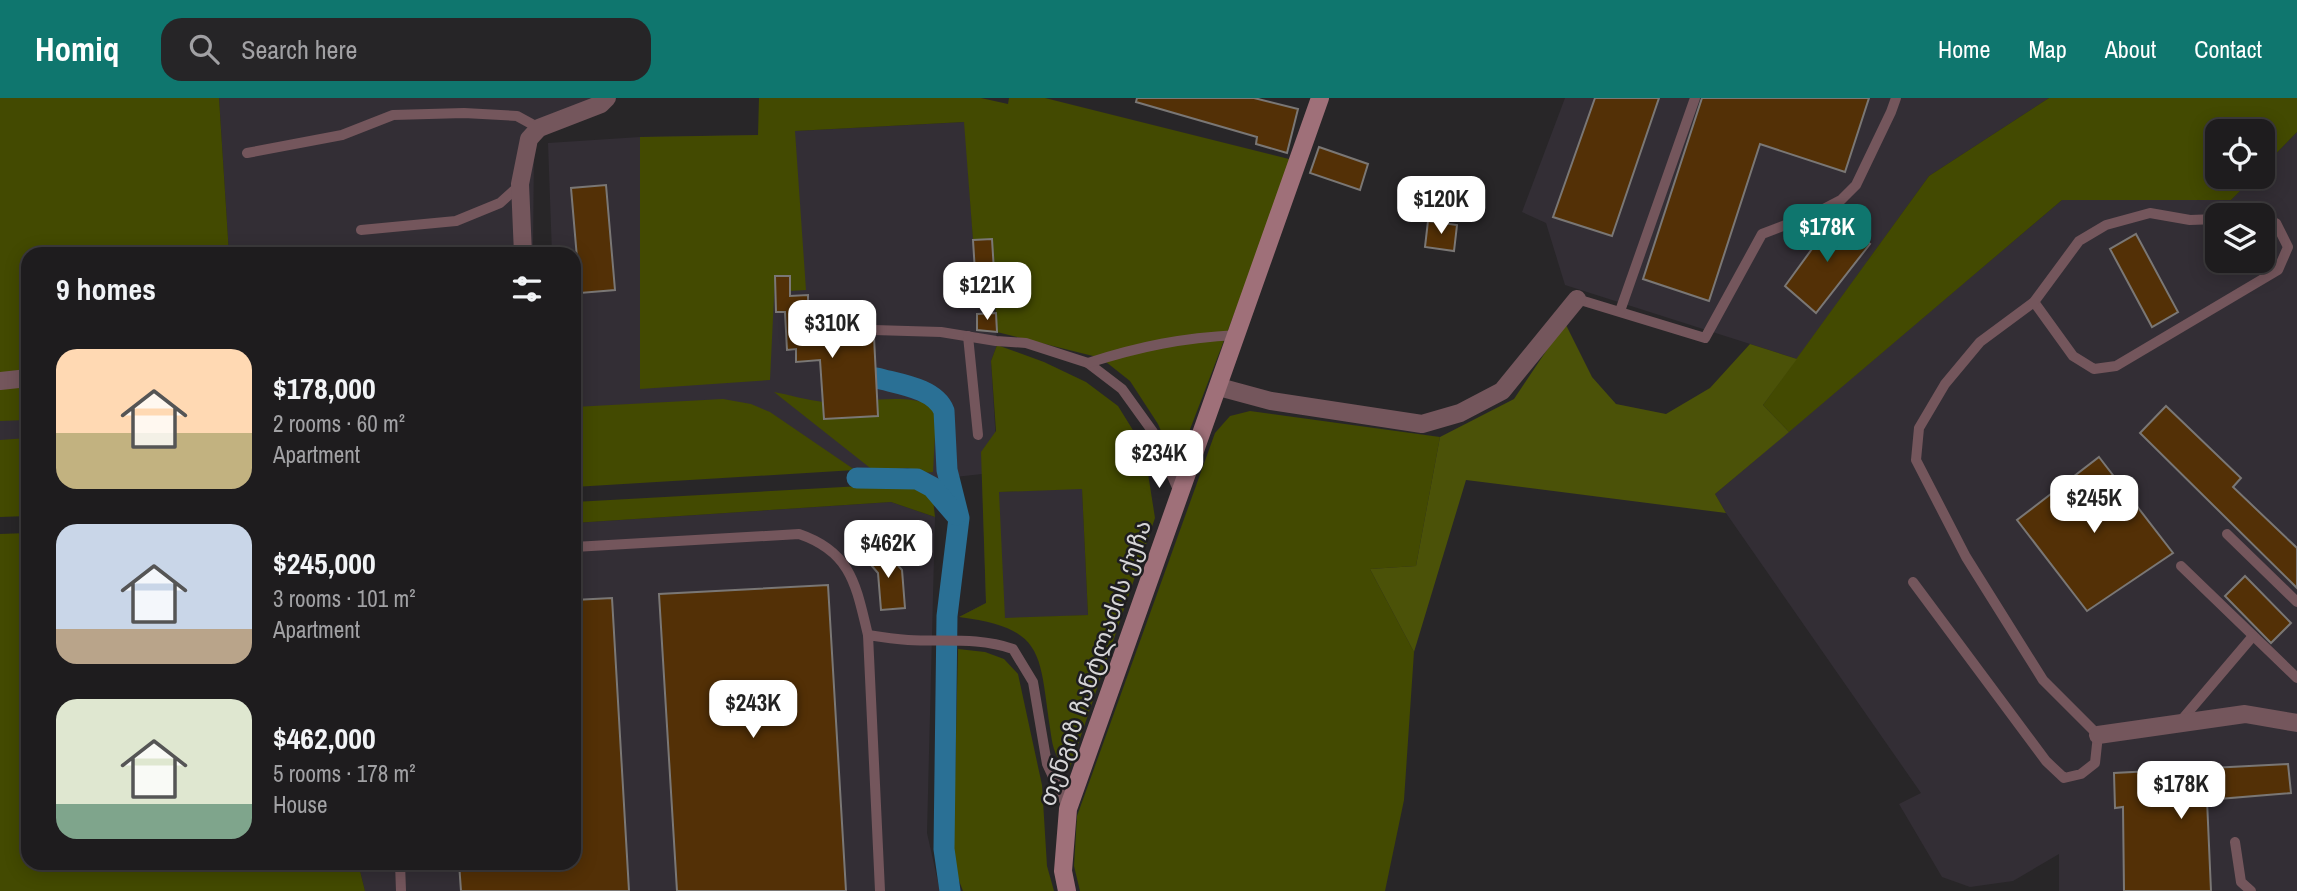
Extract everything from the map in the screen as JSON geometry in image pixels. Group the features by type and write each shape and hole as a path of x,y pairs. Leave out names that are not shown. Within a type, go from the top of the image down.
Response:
{"street":[{"path":"523,247 520,184 528,139 539,128 601,104 607,98"},
{"name":"თენგიზ ჩანტლაძის ქუჩა","path":"1067,891 1063,872 1068,808 1320,98"},
{"path":"1219,387 1271,401 1422,424 1460,414 1503,391 1577,299"},
{"path":"0,381 21,379"},
{"path":"2098,735 2245,714 2297,723"}],"lane":[{"path":"1620,312 1695,98"},
{"path":"1577,299 1705,338 1762,234 1814,214 1841,200 1856,185 1896,98"},
{"path":"247,153 342,135 393,115 464,113 517,116 539,128"},
{"path":"362,230 456,221 500,202 520,184"},
{"path":"1913,582 2046,761 2064,778 2081,774 2095,763 2098,735 2043,680 1966,557 1916,460 1919,428 1945,384 1980,342 2034,302 2079,241 2106,225 2150,213 2190,220 2205,219"},
{"path":"2275,223 2288,247 2275,272"},
{"path":"2034,302 2073,356 2094,369 2116,366 2273,273"},
{"path":"840,329 941,332 1026,342 1088,363 1122,389 1153,432 1179,492"},
{"path":"1088,363 1136,348 1195,338 1237,335"},
{"path":"968,336 978,435"},
{"path":"581,547 799,534 818,541 843,563 856,583 869,635 880,891"},
{"path":"2227,534 2297,602"},
{"path":"2181,566 2297,678"},
{"path":"869,635 913,640 978,640 1013,649 1033,682 1048,764 1068,808"},
{"path":"2178,723 2253,636"},
{"path":"2235,842 2241,882 2251,891"},
{"path":"400,870 401,891"}],"shaded area":[{"path":"219,98 593,98 534,144 533,247 229,247"},
{"path":"1565,98 2049,98 1929,176 1797,359 1565,285 1546,223 1522,212"},
{"path":"965,122 973,239 992,239 997,345 991,361 999,492 1082,488 1088,615 1005,619 959,617 986,603 982,474 937,479 908,468 855,470 748,407 581,411 581,247 552,247 548,143 640,137 758,135"},
{"path":"2297,132 2297,891 2059,891 2059,854 2013,881 1970,887 1942,877 1899,804 1921,793 1715,494 2062,200 2231,200 2242,189 2275,189 2275,155"},
{"path":"21,418 21,441 0,442 0,420"},
{"path":"891,502 935,517 927,833 940,891 365,891 360,870 581,870 581,523"}],"green space":[{"path":"0,98 219,98 229,247 21,247 21,420 0,421"},
{"path":"759,98 981,98 1008,104 1009,98 1045,98 1293,160 1176,466 1158,424 1130,381 1101,358 997,332 992,239 973,240 964,122 795,131 806,290 790,291 790,276 775,276 770,380 640,389 640,137 758,135"},
{"path":"2049,98 2297,98 2297,132 2275,155 2275,119 2205,119 2205,189 2242,189 2231,200 2062,200 1789,432 1763,405 1929,176"},
{"path":"1565,323 1592,377 1616,404 1666,414 1710,388 1750,344 1797,359 1763,405 1789,432 1715,494 1726,513 1466,480 1414,652 1370,569 1416,566 1440,437 1514,399"},
{"path":"997,345 1044,362 1086,382 1118,406 1144,448 1155,518 1069,771 1053,747 1043,681 1033,648 1023,637 1008,628 959,617 986,603 981,452 996,431 991,361","holes":["1082,489 1088,615 1005,618 999,492"]},
{"path":"774,392 823,402 908,399 933,406 936,416 933,472 922,473 908,468 874,471"},
{"path":"723,399 751,404 770,412 855,470 581,487 581,407"},
{"path":"1250,411 1440,437 1416,566 1370,569 1414,652 1404,800 1385,891 1080,891 1074,866 1077,816 1215,433 1230,416"},
{"path":"21,438 21,516 0,517 0,440"},
{"path":"879,485 915,486 933,499 935,517 891,502 581,523 581,502"},
{"path":"21,533 21,870 360,870 365,891 0,891 0,534"},
{"path":"958,649 985,652 1004,659 1018,674 1042,785 1047,866 1054,891 963,891 953,865"}],"building":[{"path":"1137,98 1254,98 1298,109 1287,153 1256,144 1257,137 1136,102"},
{"path":"1595,98 1659,98 1612,236 1553,217"},
{"path":"1702,98 1869,98 1845,172 1760,144 1709,301 1643,279"},
{"path":"1319,147 1368,164 1360,190 1310,173"},
{"path":"606,185 615,290 581,293 581,247 576,247 571,188"},
{"path":"1836,216 1870,244 1816,313 1785,286"},
{"path":"1428,221 1457,225 1454,251 1425,247"},
{"path":"2136,234 2178,312 2152,327 2110,249"},
{"path":"992,239 994,271 975,272 973,240"},
{"path":"775,276 790,276 790,296 808,295 808,339 874,337 878,416 824,419 820,360 796,362 796,349 787,350 785,312 776,312"},
{"path":"996,313 997,332 977,330 977,314"},
{"path":"2166,406 2241,478 2233,487 2297,548 2297,588 2140,433"},
{"path":"2099,457 2173,553 2087,611 2017,520"},
{"path":"880,545 902,570 905,608 881,610 878,573 865,558"},
{"path":"2245,576 2291,623 2271,643 2225,596"},
{"path":"828,585 846,891 677,891 659,594"},
{"path":"612,598 629,891 461,891 460,870 581,870 581,600"},
{"path":"2288,764 2291,793 2207,800 2211,891 2124,891 2123,807 2115,808 2114,773"}],"waterway":[{"path":"877,378 924,392 933,397 944,411 947,470 959,518 947,616 944,849 950,891"},
{"path":"857,478 917,479 932,487 956,515"}]}
